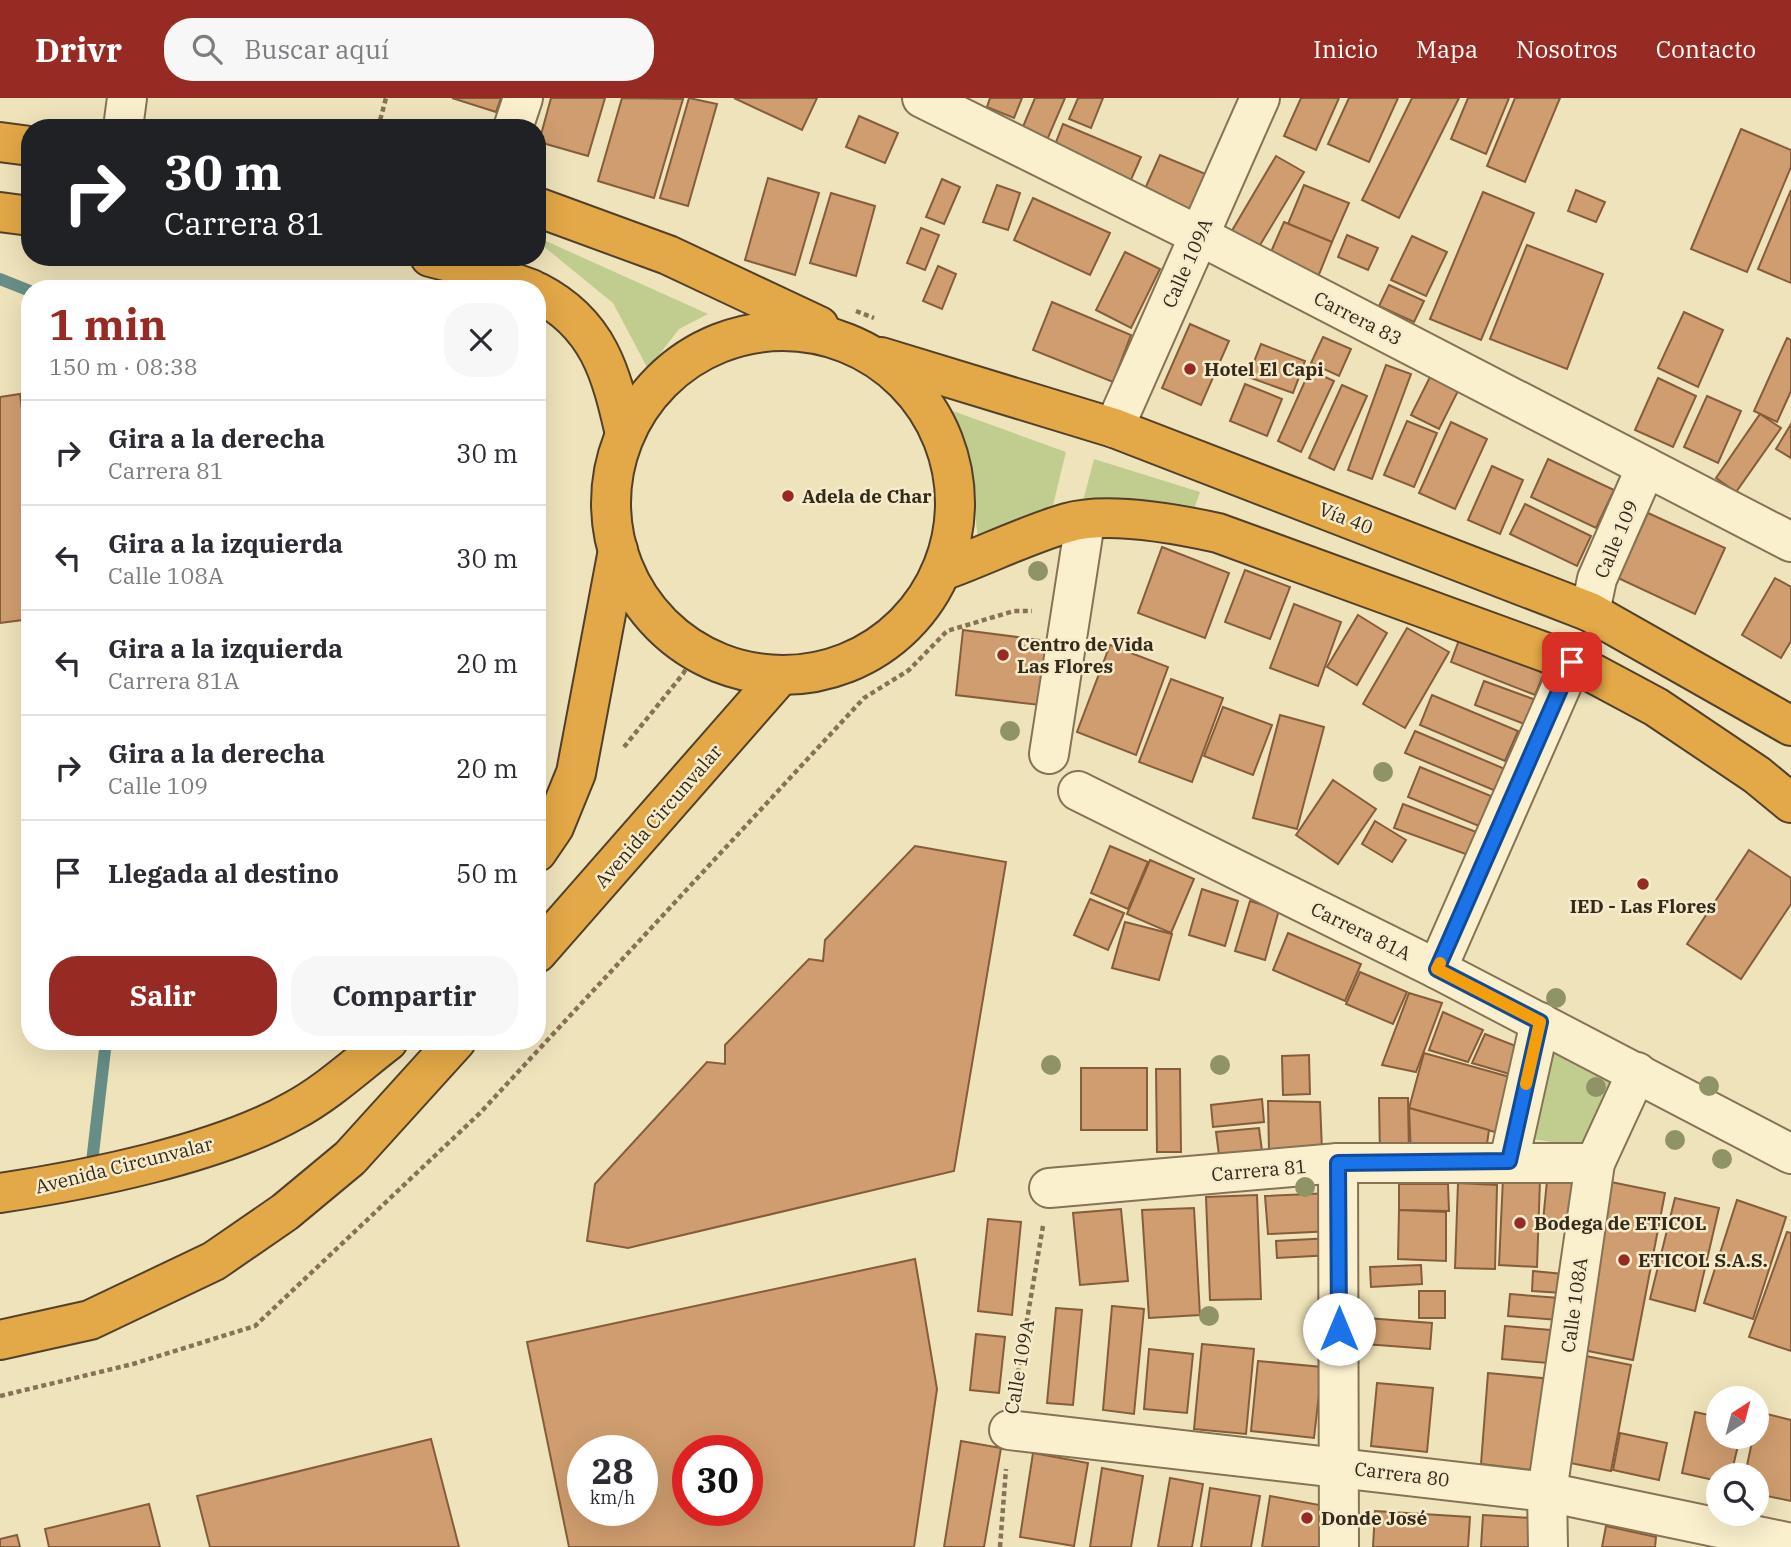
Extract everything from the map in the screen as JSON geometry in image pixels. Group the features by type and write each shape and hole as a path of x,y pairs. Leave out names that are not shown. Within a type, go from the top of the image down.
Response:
{"highway":[{"path":"0,142 21,145"},
{"path":"546,210 668,255 870,351 941,431 951,525 945,570 925,606 892,635 857,657 820,672 778,678 735,671 695,653 661,625 635,590 618,550 611,512 613,473 625,435 645,400 672,370 710,345 759,330 810,330 870,351"},
{"path":"0,212 21,215"},
{"path":"463,266 506,280"},
{"path":"546,298 571,316 593,341 611,373 625,435"},
{"name":"Vía 40","path":"870,351 1114,428 1590,612 1653,645 1791,726"},
{"path":"945,570 1070,522 1113,518 1173,524 1218,533 1572,662 1656,707 1757,775 1791,803"},
{"path":"546,839 554,827 576,773 618,550"},
{"name":"Avenida Circunvalar","path":"546,943 778,678"},
{"name":"Avenida Circunvalar","path":"0,1192 91,1175 205,1148 294,1111 376,1050"},
{"path":"0,1340 90,1320 214,1261 285,1212 350,1158 448,1050"}],"street":[{"path":"124,119 127,98"},
{"path":"516,119 523,98"},
{"name":"Carrera 83","path":"922,98 1200,236 1791,542"},
{"name":"Calle 109A","path":"1114,428 1260,98"},
{"name":"Calle 109","path":"1590,612 1597,579 1646,467"},
{"path":"1049,754 1085,522"},
{"path":"1437,969 1572,662"},
{"name":"Carrera 81A","path":"1078,791 1437,969 1791,1154"},
{"path":"1509,1161 1540,1022"},
{"name":"Calle 108A","path":"1548,1547 1546,1492 1595,1163 1637,1072"},
{"path":"1338,1163 1339,1547"},
{"name":"Carrera 81","path":"1049,1188 1338,1163 1595,1163"},
{"name":"Carrera 80","path":"1009,1430 1546,1492 1791,1543"}],"path":[{"path":"380,119 386,98"},
{"path":"546,1042 864,698 909,670 947,631 1014,611 1071,611"},
{"path":"623,748 683,674 695,653"},
{"path":"0,1396 133,1364 255,1326 480,1113 538,1050"},
{"name":"Calle 109A","path":"1000,1547 1009,1430 1049,1188"}],"green space":[{"path":"546,241 708,314 679,329 648,369 613,303 546,248"},
{"path":"950,410 1066,452 1052,509 978,538 967,450"},
{"path":"1094,459 1200,492 1192,515 1081,509"},
{"path":"1541,1047 1620,1083 1598,1150 1521,1137"}],"building":[{"path":"452,98 501,98 496,112"},
{"path":"551,98 605,98 588,156 546,144 545,119"},
{"path":"622,98 683,99 654,198 598,181"},
{"path":"689,98 717,104 688,206 660,198"},
{"path":"734,98 817,98 802,130"},
{"path":"990,98 1022,98 1014,118 987,107"},
{"path":"1035,98 1065,98 1047,140 1022,129"},
{"path":"1078,98 1103,98 1091,128 1069,119"},
{"path":"1301,98 1339,98 1316,150 1284,136"},
{"path":"1349,98 1398,98 1369,162 1328,144"},
{"path":"1412,98 1459,98 1399,218 1362,200"},
{"path":"1468,98 1509,98 1486,154 1451,139"},
{"path":"1515,98 1560,98 1525,182 1487,166"},
{"path":"859,116 898,133 885,163 846,147"},
{"path":"1063,124 1141,157 1130,182 1053,150"},
{"path":"1741,129 1791,150 1791,167 1747,272 1691,249"},
{"path":"1160,155 1208,175 1193,212 1144,191"},
{"path":"1276,156 1304,172 1257,250 1230,234"},
{"path":"768,178 819,193 795,275 745,260"},
{"path":"942,179 960,187 944,224 926,217"},
{"path":"997,185 1020,193 1008,230 983,222"},
{"path":"1304,185 1349,203 1332,242 1288,224"},
{"path":"1576,190 1605,202 1596,222 1568,211"},
{"path":"1791,190 1791,283 1758,269"},
{"path":"1483,192 1534,213 1481,340 1430,319"},
{"path":"831,193 875,206 856,276 810,263"},
{"path":"1033,198 1110,233 1090,275 1014,240"},
{"path":"1284,222 1332,242 1316,282 1267,261"},
{"path":"921,228 939,235 925,270 907,263"},
{"path":"1347,235 1378,248 1368,270 1338,257"},
{"path":"1412,236 1447,252 1426,296 1391,280"},
{"path":"1527,245 1603,274 1567,369 1490,339"},
{"path":"1125,252 1160,269 1131,328 1096,310"},
{"path":"938,266 956,274 942,309 923,301"},
{"path":"1389,285 1424,301 1414,322 1379,306"},
{"path":"1052,302 1131,335 1113,382 1033,350"},
{"path":"1684,312 1723,330 1698,387 1658,368"},
{"path":"1190,324 1229,341 1201,405 1162,388"},
{"path":"1323,337 1351,349 1339,376 1311,363"},
{"path":"1787,338 1791,340 1791,391 1777,422 1754,411"},
{"path":"1261,344 1305,361 1293,393 1248,377"},
{"path":"1386,365 1411,374 1372,479 1348,470"},
{"path":"1310,370 1334,381 1301,452 1278,441"},
{"path":"1430,377 1458,391 1439,429 1411,415"},
{"path":"1658,378 1696,396 1673,447 1635,430"},
{"path":"1245,384 1282,399 1267,436 1230,421"},
{"path":"1342,385 1367,396 1334,470 1309,458"},
{"path":"20,394 21,402 21,620 0,623 0,397"},
{"path":"1707,396 1741,411 1718,463 1684,447"},
{"path":"1760,414 1781,428 1736,492 1716,478"},
{"path":"1407,421 1437,433 1414,487 1384,475"},
{"path":"1451,422 1487,439 1455,509 1419,493"},
{"path":"1791,424 1791,458 1776,449"},
{"path":"1548,459 1614,490 1596,528 1531,497"},
{"path":"1492,466 1523,480 1500,534 1468,520"},
{"path":"1525,504 1591,536 1577,566 1510,534"},
{"path":"1648,513 1725,548 1695,614 1618,578"},
{"path":"1162,547 1229,573 1205,638 1138,613"},
{"path":"1245,570 1290,587 1270,639 1225,622"},
{"path":"1775,578 1791,587 1791,641 1781,658 1742,635"},
{"path":"1294,604 1341,622 1318,686 1270,668"},
{"path":"1358,615 1387,633 1357,685 1327,667"},
{"path":"1407,628 1449,652 1405,728 1363,704"},
{"name":"Centro de Vida Las Flores","path":"963,630 1048,641 1040,705 956,695"},
{"path":"1459,640 1544,673 1535,695 1451,662"},
{"path":"1110,645 1168,667 1136,755 1077,732"},
{"path":"1171,679 1223,698 1192,782 1139,762"},
{"path":"1484,681 1536,700 1527,725 1475,705"},
{"path":"1432,695 1518,731 1505,761 1420,725"},
{"path":"1223,707 1272,725 1253,775 1204,756"},
{"path":"1280,715 1324,727 1297,829 1253,818"},
{"path":"1415,731 1512,772 1503,794 1405,753"},
{"path":"1420,767 1491,796 1479,826 1408,797"},
{"path":"1333,780 1376,809 1338,864 1296,835"},
{"path":"1403,804 1479,833 1471,856 1394,828"},
{"path":"1375,821 1406,840 1392,862 1362,844"},
{"path":"915,846 1006,862 954,1171 628,1248 587,1241 595,1184 707,1062 725,1064 725,1045 809,959 823,961 825,940"},
{"path":"1110,846 1148,862 1128,909 1091,893"},
{"path":"1749,850 1791,878 1791,904 1741,979 1687,944"},
{"path":"1150,860 1194,879 1171,933 1127,914"},
{"path":"1202,889 1238,901 1225,946 1189,935"},
{"path":"1090,899 1124,913 1108,950 1074,935"},
{"path":"1250,901 1279,910 1265,960 1235,951"},
{"path":"1125,922 1172,934 1159,980 1112,968"},
{"path":"1288,933 1361,964 1345,1001 1273,970"},
{"path":"1360,972 1407,992 1393,1024 1346,1004"},
{"path":"1409,993 1442,1003 1416,1072 1382,1065"},
{"path":"1443,1012 1483,1030 1468,1062 1429,1050"},
{"path":"1485,1034 1521,1048 1513,1075 1472,1063"},
{"path":"1424,1053 1517,1079 1502,1134 1409,1108"},
{"path":"1309,1055 1310,1094 1283,1095 1282,1056"},
{"path":"1081,1068 1147,1068 1147,1130 1081,1130"},
{"path":"1156,1069 1180,1069 1181,1152 1157,1152"},
{"path":"1379,1098 1408,1098 1409,1155 1380,1156"},
{"path":"1262,1099 1264,1122 1213,1127 1211,1105"},
{"path":"1268,1101 1320,1102 1322,1150 1269,1151"},
{"path":"1409,1108 1489,1130 1487,1144 1411,1155"},
{"path":"1259,1128 1262,1151 1219,1155 1216,1132"},
{"name":"Bodega de ETICOL","path":"1503,1178 1540,1180 1537,1267 1499,1265"},
{"path":"1547,1181 1575,1181 1572,1223 1543,1221"},
{"name":"ETICOL S.A.S.","path":"1611,1182 1665,1193 1633,1360 1578,1349"},
{"path":"1458,1183 1497,1185 1495,1269 1455,1268"},
{"path":"1399,1184 1448,1184 1449,1211 1399,1210"},
{"path":"1331,1193 1333,1231 1268,1234 1265,1196"},
{"path":"1257,1195 1261,1299 1210,1300 1206,1197"},
{"path":"1675,1198 1719,1208 1695,1311 1650,1299"},
{"path":"1737,1200 1786,1217 1753,1319 1704,1303"},
{"path":"1194,1208 1200,1315 1149,1318 1142,1210"},
{"path":"1121,1209 1128,1281 1080,1285 1073,1213"},
{"path":"1399,1210 1446,1212 1446,1261 1398,1259"},
{"path":"988,1219 1021,1222 1012,1315 978,1311"},
{"path":"1787,1232 1791,1233 1791,1351 1749,1337"},
{"path":"1331,1238 1332,1255 1277,1258 1276,1241"},
{"path":"915,1259 937,1389 914,1547 569,1547 527,1342"},
{"path":"1421,1265 1422,1284 1371,1287 1370,1267"},
{"path":"1533,1271 1563,1274 1562,1293 1532,1291"},
{"path":"1419,1291 1445,1291 1445,1318 1419,1318"},
{"path":"1510,1294 1572,1299 1571,1321 1508,1316"},
{"path":"1112,1306 1144,1309 1134,1414 1103,1410"},
{"path":"1056,1308 1082,1310 1073,1405 1047,1403"},
{"path":"1366,1318 1432,1323 1430,1349 1365,1344"},
{"path":"1505,1326 1563,1331 1560,1364 1502,1359"},
{"path":"976,1334 1005,1337 999,1393 970,1390"},
{"path":"1202,1344 1254,1349 1246,1434 1194,1429"},
{"path":"1149,1349 1193,1354 1187,1413 1144,1409"},
{"path":"1576,1354 1631,1365 1611,1471 1555,1460"},
{"path":"1258,1361 1322,1367 1314,1438 1251,1431"},
{"path":"1488,1373 1552,1379 1540,1471 1481,1464"},
{"path":"1377,1383 1433,1388 1427,1452 1371,1446"},
{"path":"1695,1412 1706,1414 1706,1449 1737,1449 1734,1463 1706,1463 1706,1478 1682,1473"},
{"path":"1769,1414 1791,1420 1791,1501 1769,1496 1769,1463 1748,1463 1750,1449 1769,1449"},
{"path":"1620,1433 1667,1443 1659,1480 1613,1470"},
{"path":"431,1439 459,1547 210,1547 197,1496"},
{"path":"961,1441 1001,1448 984,1547 944,1547"},
{"path":"1033,1453 1088,1463 1074,1546 1020,1537"},
{"path":"1102,1468 1143,1476 1131,1547 1090,1547"},
{"path":"1170,1478 1203,1484 1192,1547 1158,1547"},
{"path":"1210,1488 1260,1496 1251,1547 1201,1547"},
{"path":"1270,1496 1325,1506 1319,1547 1262,1547"},
{"path":"149,1504 160,1547 49,1547 45,1529"},
{"path":"1375,1511 1470,1517 1468,1547 1373,1547"},
{"path":"1483,1515 1532,1518 1530,1547 1481,1547"},
{"path":"1606,1526 1656,1537 1655,1547 1602,1547"},
{"path":"17,1535 20,1547 0,1547 0,1539"}],"waterway":[{"path":"0,279 21,287"},
{"path":"91,1171 105,1050"}],"slow traffic":[{"path":"1440,963 1437,969 1540,1022 1526,1084"}],"place":[{"name":"Hotel El Capi","path":"1190,369"},
{"name":"Adela de Char","path":"788,496"},
{"name":"Centro de Vida Las Flores","path":"1003,655"},
{"name":"IED - Las Flores","path":"1643,884"},
{"name":"Bodega de ETICOL","path":"1520,1223"},
{"name":"ETICOL S.A.S.","path":"1624,1260"},
{"name":"Donde José","path":"1307,1518"}],"route":[{"path":"1339,1329 1338,1163 1509,1161 1540,1022 1437,969 1572,662"}]}
